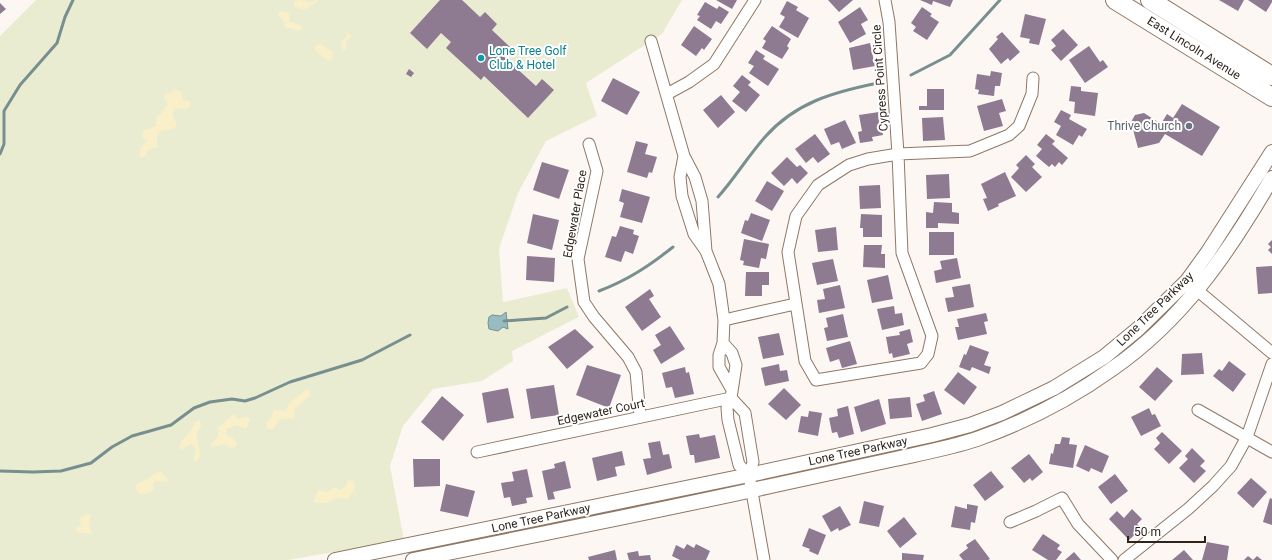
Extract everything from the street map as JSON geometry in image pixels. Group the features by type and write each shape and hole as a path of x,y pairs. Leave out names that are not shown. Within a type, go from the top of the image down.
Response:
{"main road":[{"name":"East Lincoln Avenue","path":"1115,0 1272,97"},
{"name":"East Lincoln Avenue","path":"1150,0 1272,76"}],"street":[{"path":"667,94 689,82 714,64 755,0"},
{"name":"Cypress Point Circle","path":"885,0 889,22 898,154 902,253 932,336 928,354 921,363 816,380 805,361 788,252 796,216 818,185 849,165 868,159 898,154"},
{"path":"651,41 684,156 695,177 702,201 706,251"},
{"path":"898,154 970,151 1009,135 1019,126 1032,94 1033,78"},
{"name":"Edgewater Place","path":"589,144 597,171 578,259 584,302 594,317 628,357 636,372 640,416"},
{"name":"Lone Tree Parkway","path":"335,560 750,475 932,435 970,425 1015,407 1054,388 1104,357 1138,329 1187,281 1208,252 1272,152"},
{"path":"684,156 680,176 686,213 694,234 706,251 719,284 724,320 724,342 719,355 719,367 731,393 745,413 753,462 750,475 764,560"},
{"name":"Lone Tree Parkway","path":"413,560 753,490 949,447 974,440 1034,416 1062,401 1113,369 1148,341 1198,290 1221,261 1272,178"},
{"path":"1187,281 1272,353"},
{"path":"724,320 795,304"},
{"path":"724,342 732,353 736,365 727,408 739,465 750,475"},
{"path":"1124,560 1214,486 1231,466 1247,437 1272,364"},
{"name":"Edgewater Court","path":"477,452 640,416 731,393"},
{"path":"1198,410 1272,452"},
{"path":"1010,522 1062,498 1078,524 1112,560"}],"green space":[{"path":"36,0 682,0 662,34 586,83 597,116 546,141 518,193 499,249 503,302 567,288 579,317 512,351 513,361 482,381 433,389 403,426 390,466 404,540 288,560 0,560 0,36"}],"sand":[{"path":"300,0 310,2 318,1 304,10 293,6 295,1"},
{"path":"280,11 289,13 290,22 301,25 302,29 297,31 291,28 285,28 283,20 278,15"},
{"path":"347,33 352,36 345,42 347,49 343,51 341,41 345,38"},
{"path":"321,44 333,53 332,59 328,61 315,50 315,46"},
{"path":"175,89 181,92 183,100 190,101 190,107 187,109 175,108 172,115 176,122 176,127 160,131 157,137 157,147 149,149 142,158 139,155 141,147 147,141 142,137 143,131 156,126 157,116 161,114 168,103 164,98 165,94 170,93"},
{"path":"306,390 309,390 310,395 295,409 294,418 280,419 273,429 268,429 266,423 272,416 274,410 285,411 290,402"},
{"path":"233,414 239,419 246,416 250,419 246,429 237,425 227,429 226,435 234,439 237,443 235,447 231,448 224,444 212,447 211,444 218,436 218,428"},
{"path":"199,420 201,425 197,433 197,437 200,456 196,462 193,459 196,451 194,445 190,444 182,450 179,446 191,430 194,423"},
{"path":"160,471 167,478 167,482 155,481 153,485 154,490 146,494 139,493 135,487"},
{"path":"348,480 354,481 355,488 348,499 336,498 328,503 316,503 314,500 318,490 328,492 334,487 340,490 346,486"},
{"path":"88,514 91,516 89,523 92,533 77,532 76,528 81,524 80,518"}],"water":[{"path":"506,312 508,329 503,327 498,331 489,329 489,317 492,315 501,316"}],"building":[{"name":"Lone Tree Golf Club & Hotel","path":"440,0 462,0 480,17 485,12 497,24 492,30 511,48 503,56 536,86 542,79 554,90 528,118 484,76 481,80 446,48 451,42 441,33 427,49 410,33"},
{"path":"716,0 737,0 732,9"},
{"path":"828,0 853,0 839,12"},
{"path":"920,0 953,0 950,7 933,1 932,5"},
{"path":"1219,0 1244,0 1238,11"},
{"path":"1248,0 1272,0 1272,2 1266,12"},
{"path":"787,1 798,7 796,10 809,18 798,38 779,27 785,17 780,14"},
{"path":"705,2 717,9 719,6 729,12 721,24 716,21 711,29 697,20 700,16 697,15"},
{"path":"0,3 6,9 0,14"},
{"path":"860,7 868,20 861,24 866,34 850,43 838,22"},
{"path":"922,7 932,14 930,16 939,22 927,40 913,31 916,27 911,23"},
{"path":"1025,14 1046,19 1039,45 1029,43 1030,39 1020,37"},
{"path":"694,26 712,39 704,50 702,48 696,56 681,45"},
{"path":"772,26 791,39 787,46 789,48 782,59 762,48 766,41 763,39"},
{"path":"1063,29 1078,45 1061,61 1051,50 1056,46 1051,40"},
{"path":"1002,32 1020,52 1010,61 1008,58 1001,64 989,49 998,39 996,37"},
{"path":"870,43 875,66 853,70 849,48"},
{"path":"1089,46 1100,62 1103,60 1108,67 1085,83 1069,60"},
{"path":"756,50 765,56 763,59 779,69 768,86 749,73 754,66 748,63"},
{"path":"409,69 414,73 411,77 406,74"},
{"path":"991,71 1002,73 1000,86 995,86 994,96 978,94 979,90 975,89 977,74 990,76"},
{"path":"742,75 751,82 748,85 760,95 746,112 732,101 740,92 733,86"},
{"path":"613,78 640,92 627,115 601,101"},
{"path":"1071,86 1081,87 1081,91 1098,93 1095,116 1074,113 1075,102 1069,101"},
{"path":"927,89 944,89 944,110 919,110 919,106 927,106"},
{"path":"721,95 735,112 718,128 703,110"},
{"path":"1002,99 1006,111 999,113 1003,126 984,131 977,106"},
{"path":"1182,104 1220,127 1202,156 1165,134 1159,143 1138,148 1131,122 1135,115 1144,113 1161,124 1167,114 1173,118"},
{"path":"1061,110 1071,115 1069,119 1087,129 1082,137 1079,135 1073,145 1056,135 1061,126 1054,122"},
{"path":"879,112 883,135 872,137 873,141 860,143 858,132 862,131 859,115"},
{"path":"943,117 945,140 923,141 922,118"},
{"path":"845,120 856,143 842,149 839,142 831,145 824,129"},
{"path":"815,134 830,154 818,163 813,157 806,163 795,149"},
{"path":"1046,134 1055,141 1052,144 1068,158 1062,165 1059,162 1055,167 1052,164 1049,167 1036,156 1042,149 1037,145"},
{"path":"636,141 648,144 645,154 657,157 652,173 649,172 647,178 627,172"},
{"path":"1026,155 1035,164 1032,167 1042,177 1026,192 1011,177 1019,168 1016,165"},
{"path":"787,157 797,167 800,165 808,173 797,184 792,178 784,186 771,173"},
{"path":"542,162 569,170 559,199 533,190"},
{"path":"1005,172 1016,196 998,204 999,206 988,211 983,199 987,198 981,184"},
{"path":"949,174 950,198 927,199 926,175"},
{"path":"767,181 784,191 772,211 755,201"},
{"path":"880,185 881,208 860,209 859,186"},
{"path":"622,189 650,197 642,223 620,217 624,203 619,201"},
{"path":"934,202 952,203 952,212 959,213 959,224 938,223 938,228 926,228 926,212 933,213"},
{"path":"751,213 770,220 762,241 741,233 745,220 748,221"},
{"path":"533,214 559,220 552,250 527,243"},
{"path":"861,214 882,215 882,237 863,237 863,228 860,228"},
{"path":"620,226 634,230 633,234 639,236 633,254 625,251 621,262 605,257 612,236 616,237"},
{"path":"836,227 838,250 818,252 815,230"},
{"path":"929,232 954,232 954,255 929,255"},
{"path":"744,239 769,244 766,259 761,258 759,268 743,265 744,261 740,260"},
{"path":"1272,240 1272,254 1268,250 1271,247 1268,244"},
{"path":"864,245 882,245 881,254 885,254 885,268 863,267"},
{"path":"527,256 555,258 554,282 526,280"},
{"path":"957,258 961,278 936,283 934,271 942,269 940,261"},
{"path":"833,259 838,281 817,285 812,263"},
{"path":"1272,266 1272,293 1258,294 1256,267"},
{"path":"746,272 769,272 769,285 762,285 762,296 745,296"},
{"path":"888,275 893,299 872,303 867,280"},
{"path":"970,284 974,307 948,312 945,298 954,297 952,287"},
{"path":"840,285 845,308 819,313 817,300 825,299 823,289"},
{"path":"650,289 654,296 649,299 661,317 642,331 625,307"},
{"path":"894,306 895,314 902,313 904,325 882,330 877,309"},
{"path":"986,313 988,321 984,322 987,334 958,340 955,327 959,327 957,319"},
{"path":"843,314 848,337 827,341 824,328 828,327 826,318"},
{"path":"670,326 685,349 661,364 653,350 661,345 655,335"},
{"path":"575,329 594,347 567,369 548,347"},
{"path":"910,329 913,342 907,344 910,354 893,358 892,353 889,354 886,337 900,335 899,332"},
{"path":"779,333 784,355 763,359 758,337"},
{"path":"850,341 857,364 842,368 839,359 830,362 826,348"},
{"path":"970,345 989,352 984,365 991,367 989,374 972,367 970,371 959,367 964,354 966,355"},
{"path":"1202,353 1204,374 1181,375 1182,354"},
{"path":"1229,361 1246,374 1233,392 1213,376 1219,369 1222,371"},
{"path":"779,364 780,371 787,370 789,381 765,386 761,368"},
{"path":"587,365 621,375 609,408 576,395"},
{"path":"685,367 686,373 689,372 694,394 675,398 672,387 666,388 662,373"},
{"path":"1157,367 1173,381 1155,401 1139,387"},
{"path":"958,372 977,387 964,405 944,390"},
{"path":"554,385 559,415 531,419 526,389"},
{"path":"508,388 514,418 487,423 482,393"},
{"path":"784,388 801,405 786,420 768,404"},
{"path":"934,391 942,414 922,421 916,404 925,401 923,395"},
{"path":"442,396 464,415 443,441 421,422"},
{"path":"910,397 912,417 890,419 888,399"},
{"path":"879,399 886,424 861,432 854,407"},
{"path":"848,406 854,434 839,438 837,432 832,433 829,418 838,416 837,409"},
{"path":"1149,408 1152,415 1155,414 1161,426 1141,436 1131,417"},
{"path":"809,411 822,413 818,436 798,432 801,416 808,417"},
{"path":"1162,432 1182,451 1169,464 1154,449 1160,443 1156,438"},
{"path":"699,434 700,438 715,435 720,458 695,463 694,455 690,455 686,436"},
{"path":"1062,437 1070,438 1069,444 1077,445 1073,468 1049,464 1051,453 1053,454 1055,444 1060,444"},
{"path":"660,441 663,455 669,454 672,468 647,475 643,459 651,458 648,443"},
{"path":"1085,445 1109,456 1102,473 1091,468 1089,472 1076,466"},
{"path":"1192,448 1205,461 1200,466 1206,471 1194,483 1179,468 1188,459 1185,456"},
{"path":"622,451 625,465 615,467 617,476 597,481 592,458"},
{"path":"1029,454 1043,472 1032,481 1030,478 1024,483 1011,468"},
{"path":"413,459 440,459 440,486 414,487"},
{"path":"565,461 571,488 553,492 555,499 548,500 542,471 555,468 554,464"},
{"path":"527,469 533,497 526,498 527,503 512,506 510,497 504,498 501,483 514,481 512,472"},
{"path":"991,471 1004,487 985,501 973,485"},
{"path":"1115,474 1128,491 1111,504 1098,487"},
{"path":"1251,478 1267,492 1253,508 1237,493"},
{"path":"446,484 475,491 468,517 440,511"},
{"path":"1270,498 1272,499 1272,525 1263,522"},
{"path":"864,501 884,506 879,527 859,523"},
{"path":"967,504 978,506 975,523 971,522 970,530 951,527 955,506 967,509"},
{"path":"840,506 851,525 839,531 838,528 831,532 822,516"},
{"path":"1132,509 1142,519 1137,524 1142,528 1129,540 1109,519 1117,511 1124,518"},
{"path":"904,517 917,534 900,548 887,531"},
{"path":"809,528 826,535 818,555 809,551 810,549 802,546"},
{"path":"1043,534 1060,545 1057,549 1062,552 1056,560 1048,560 1032,550"},
{"path":"975,539 990,559 963,560 959,555 968,548 966,545"},
{"path":"1207,542 1229,546 1227,560 1202,560"},
{"path":"687,544 694,548 696,544 710,551 706,560 680,560 672,556 676,545 684,549"},
{"path":"615,550 617,560 589,560 588,557"},
{"path":"1184,550 1193,560 1172,560"},
{"path":"638,551 639,556 650,555 651,560 629,560 627,553"},
{"path":"1074,552 1081,560 1065,560"},
{"path":"902,553 924,555 923,560 902,560"},
{"path":"1248,556 1253,560 1244,560"},
{"path":"1257,556 1262,560 1253,560"}],"waterway":[{"path":"0,154 4,144 4,111 20,85 57,43 65,17 73,0"},
{"path":"911,75 950,55 1000,0"},
{"path":"718,197 765,137 790,115 817,100 846,90 878,83"},
{"path":"599,291 638,272 673,247"},
{"path":"504,321 546,318 567,307"},
{"path":"0,471 61,471 91,463 112,447 132,436 171,425 194,408 210,402 232,399 245,401 255,398 290,382 362,360 410,335"}],"place":[{"name":"Lone Tree Golf Club & Hotel","path":"481,58"},
{"name":"Thrive Church","path":"1189,126"}]}
